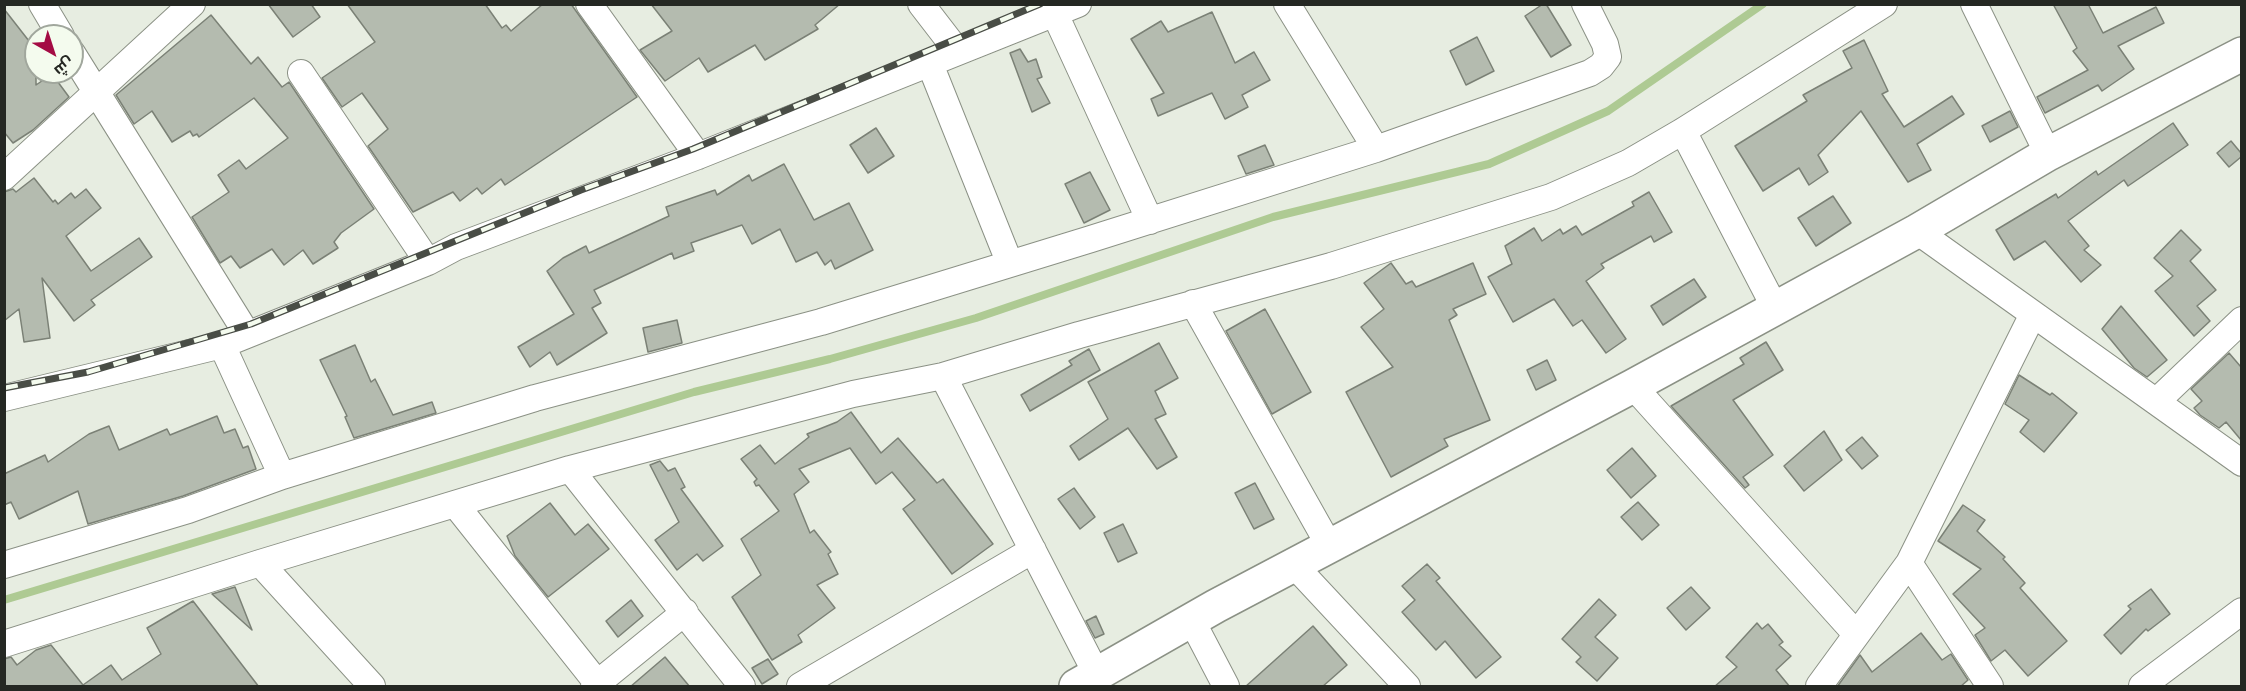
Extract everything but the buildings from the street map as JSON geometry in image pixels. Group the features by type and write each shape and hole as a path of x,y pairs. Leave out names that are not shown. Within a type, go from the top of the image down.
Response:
{"street":[{"path":"42,4 54,24"},
{"path":"4,177 97,94 192,4"},
{"path":"589,4 698,156"},
{"path":"921,4 958,52"},
{"path":"1287,4 1376,149"},
{"path":"4,565 188,510 282,476 535,398 821,322 1376,149 1590,73 1601,66 1608,57 1605,44 1585,4"},
{"path":"4,644 570,469 853,394 943,376 1193,303 1331,266 1551,197 1628,163 1683,131 1884,4"},
{"path":"1974,4 2048,154"},
{"path":"4,398 222,345 428,261 456,247 698,156 1066,9 1150,221"},
{"path":"943,376 1033,550 1086,681 1294,565 1633,386 1917,231 2048,154 2241,54"},
{"path":"930,64 1010,264"},
{"path":"84,73 247,334"},
{"path":"301,74 428,261"},
{"path":"1683,131 1775,308"},
{"path":"1917,231 2032,316 2157,401 2241,463"},
{"path":"1193,303 1330,547"},
{"path":"1819,687 1909,563 2032,316"},
{"path":"2157,401 2241,320"},
{"path":"222,345 282,476"},
{"path":"1633,386 1856,634"},
{"path":"570,469 742,687"},
{"path":"455,504 596,685 685,612"},
{"path":"800,687 1033,550"},
{"path":"260,563 372,687"},
{"path":"1909,563 1990,687"},
{"path":"1294,565 1407,687"},
{"path":"2142,687 2241,611"},
{"path":"1192,621 1226,687"}],"waterway":[{"path":"4,600 694,392 830,359 976,318 1273,217 1489,164 1608,111 1763,4"}],"railway":[{"path":"4,388 88,372 251,324 581,190 693,149 1040,4"}]}
